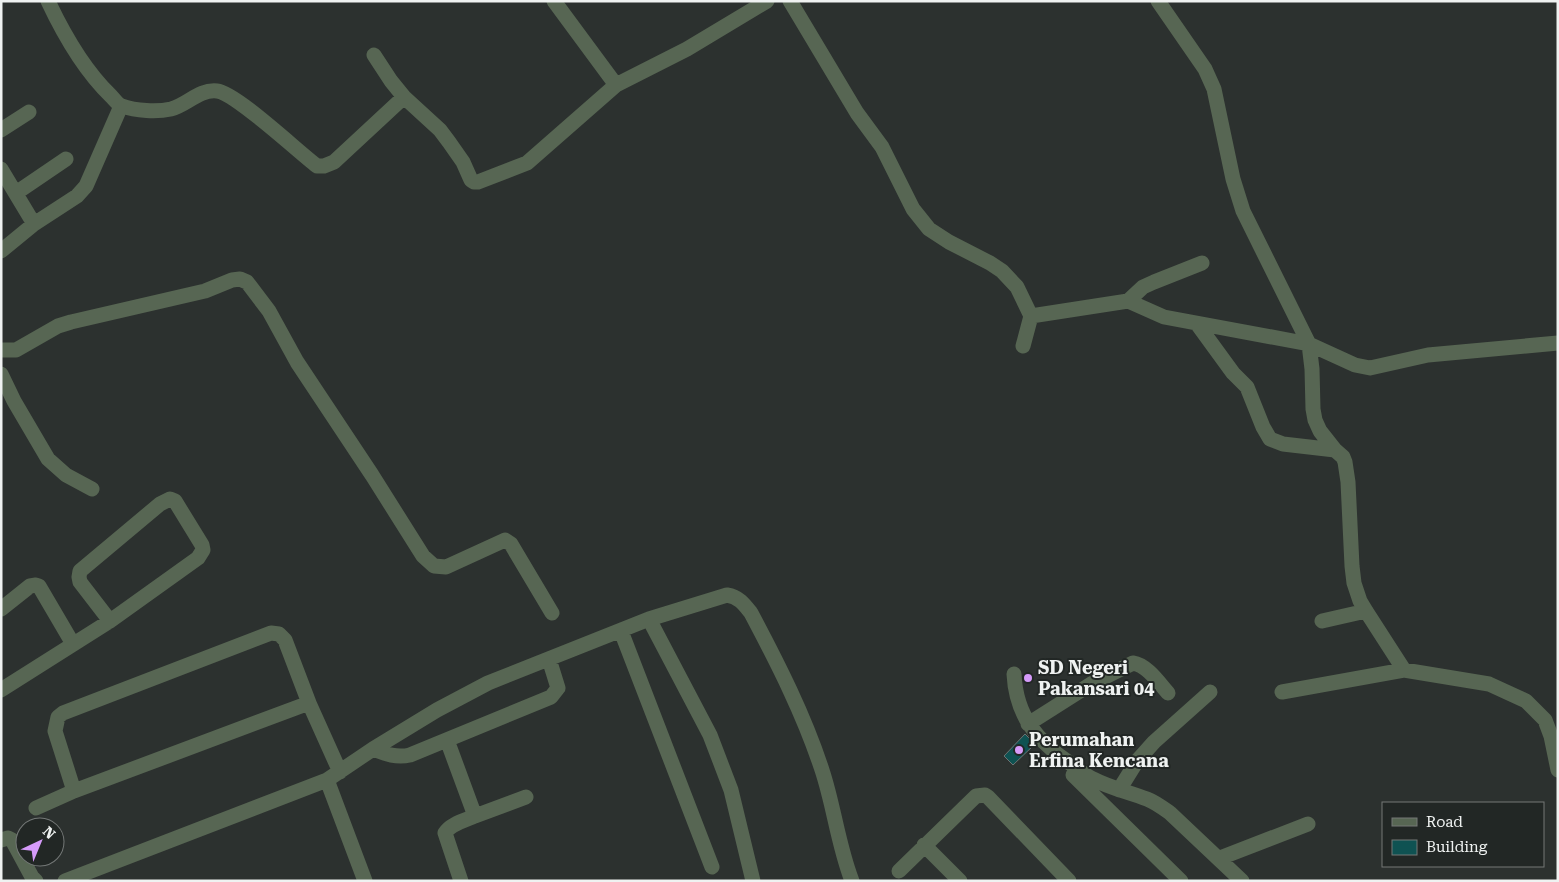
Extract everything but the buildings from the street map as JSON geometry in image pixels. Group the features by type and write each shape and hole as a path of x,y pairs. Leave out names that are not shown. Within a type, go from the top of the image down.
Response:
{"street":[{"path":"48,1 72,47 105,91 121,106 148,110 172,109 205,91 218,91 235,98 317,166 324,166 334,162 404,97"},
{"path":"554,1 616,86"},
{"path":"374,55 404,97 440,130 463,162 471,180 478,182 526,164 616,86 687,49 767,1"},
{"path":"790,1 857,114 882,147 913,209 930,229 942,238 990,262 1002,271 1017,287 1030,316 1023,346"},
{"path":"1158,1 1205,69 1214,89 1233,179 1243,211 1309,344 1315,420 1320,431 1343,457 1345,462 1348,482 1354,583 1366,611 1404,670"},
{"path":"1,251 34,224 77,196 86,186 121,106"},
{"path":"1,130 29,112"},
{"path":"16,193 66,160"},
{"path":"1,169 34,224"},
{"path":"1128,301 1143,287 1202,262"},
{"path":"1,350 16,350 58,326 71,322 205,291 240,278 247,282 269,311 297,362 423,556 434,566 446,567 505,540 511,544 552,613"},
{"path":"1030,316 1128,301 1164,318 1309,344 1355,365 1370,368 1428,355 1558,343"},
{"path":"1198,325 1213,348 1248,387 1263,427 1270,439 1283,444 1335,450"},
{"path":"1,374 14,401 48,459 66,475 92,489"},
{"path":"1,690 110,621 201,554 203,550 202,545 175,501 170,499 160,504 80,571 78,576 80,582 110,621"},
{"path":"1,610 30,586 36,584 39,586 73,644"},
{"path":"64,881 327,780 437,710 488,683 649,619 727,595 734,596 744,603 751,613 809,734 822,772 852,881"},
{"path":"1322,621 1366,611"},
{"path":"649,619 710,734 731,790 753,881"},
{"path":"621,631 712,867"},
{"path":"74,791 55,731 58,717 63,713 271,633 280,634 286,640 309,704 340,772"},
{"path":"373,749 400,757 410,755 551,697 558,688 549,659"},
{"path":"1026,727 1091,684 1133,663 1139,664 1168,693"},
{"path":"1282,692 1404,670 1490,684 1526,701 1544,720 1551,736 1558,770"},
{"path":"1014,674 1015,692 1026,727 1180,881"},
{"path":"1120,790 1137,762 1154,742 1210,692"},
{"path":"36,808 74,791 309,704"},
{"path":"1026,727 1047,746 1091,779 1158,804 1220,858 1242,881"},
{"path":"448,740 475,816"},
{"path":"327,780 365,881"},
{"path":"899,871 976,796 985,795 1069,881"},
{"path":"461,881 446,830 475,816 526,797"},
{"path":"1220,858 1308,824"},
{"path":"1,840 8,838 12,840 36,881"},
{"path":"924,845 960,881"}],"place":[{"name":"SD Negeri Pakansari 04","path":"1028,678"},
{"name":"Perumahan Erfina Kencana","path":"1019,750"}]}
